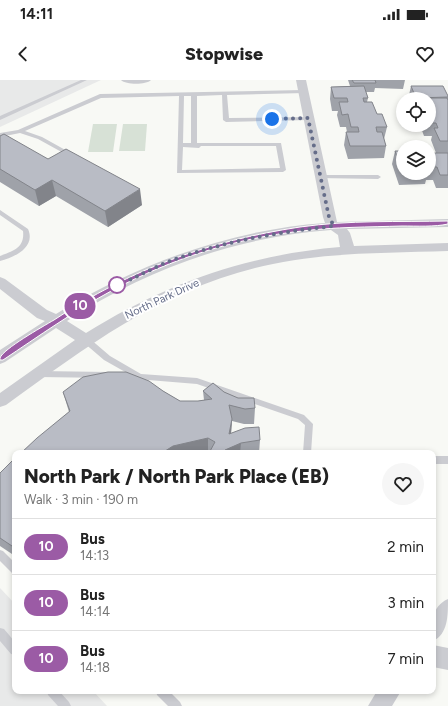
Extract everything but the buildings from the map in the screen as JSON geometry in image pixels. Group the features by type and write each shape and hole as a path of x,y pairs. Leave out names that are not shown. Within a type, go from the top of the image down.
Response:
{"street":[{"path":"126,80 146,80"},
{"path":"301,80 329,217 334,226 344,233 347,250"},
{"path":"0,358 111,288 173,260 241,240 301,229 334,226 448,223"},
{"name":"North Park Drive","path":"0,401 86,340 122,317 164,295 202,280 262,262 299,255 347,250 448,247"},
{"path":"0,282 42,314 57,321 86,340"},
{"path":"436,626 448,609"},
{"path":"436,656 448,658"},
{"path":"379,706 388,694"}],"lane":[{"path":"0,118 85,80"},
{"path":"0,135 20,131 100,96 303,92"},
{"path":"224,93 226,120 308,118"},
{"path":"180,145 279,144 283,170 179,172 180,145 182,94"},
{"path":"194,94 194,146"},
{"path":"20,131 40,138 67,153"},
{"path":"279,145 282,170 179,172 180,146 194,146 279,145"},
{"path":"320,177 378,177"},
{"path":"0,212 26,230 28,236 26,243 20,249 0,259"},
{"path":"86,340 107,358 140,377"},
{"path":"38,374 95,374 197,381 301,417 309,424 306,450"},
{"path":"436,460 448,460"},
{"path":"0,554 12,567"},
{"path":"0,634 12,647"},
{"path":"55,694 65,706"},
{"path":"164,694 176,706"}],"shaded area":[{"path":"0,80 101,80 0,127"},
{"path":"93,124 117,124 113,152 88,152"},
{"path":"123,124 147,124 145,151 119,151"},
{"path":"0,588 12,601 12,694 96,694 107,706 0,706"}],"bus line":[{"name":"10","path":"0,358 80,306 111,288 173,260 206,249 241,240 301,229 356,225 448,223"}],"route":[{"path":"117,285 173,260 206,249 270,234 334,226 329,217 308,118 272,119"}]}
